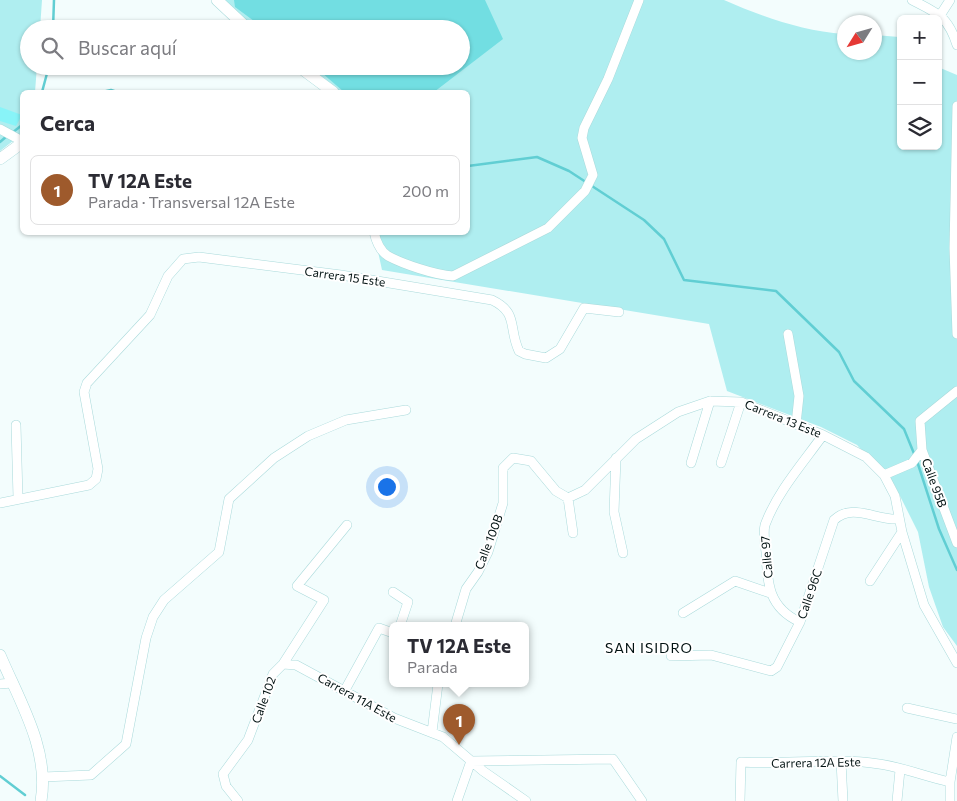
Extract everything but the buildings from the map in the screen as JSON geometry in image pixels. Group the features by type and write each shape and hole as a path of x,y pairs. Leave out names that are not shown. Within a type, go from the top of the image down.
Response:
{"main road":[{"path":"217,0 238,20"},
{"path":"310,75 330,90"},
{"path":"0,159 20,144"},
{"path":"0,654 37,744 43,777 41,801"}],"street":[{"path":"375,235 379,247 387,255 421,268 453,276 548,228 585,191 593,175 582,138 584,128 608,79 639,0"},
{"path":"912,0 941,14 952,27 957,45"},
{"path":"941,14 950,0"},
{"path":"957,106 954,229 957,334"},
{"path":"0,129 20,141"},
{"name":"Carrera 15 Este","path":"18,498 89,485 96,479 98,469 84,392 87,383 150,315 168,276 184,259 199,257 341,276 492,300 505,306 511,317 519,351 546,358 560,348 584,308 619,312"},
{"path":"788,334 799,396 796,424"},
{"name":"Calle 95B","path":"957,391 920,420 922,450 957,543"},
{"path":"691,463 710,402"},
{"name":"Carrera 13 Este","path":"568,498 585,490 636,439 678,412 710,402 741,402 824,435 866,457 884,475 895,496 902,532 924,605 957,663"},
{"path":"720,463 741,402"},
{"path":"43,777 91,775 126,744 146,638 153,617 164,600 219,552 229,498 274,458 308,436 346,420 406,410"},
{"path":"0,503 18,498 16,425"},
{"name":"Calle 97","path":"800,622 785,616 770,593 766,570 764,528 776,503 824,435"},
{"path":"884,475 912,463 922,450"},
{"name":"Calle 100B","path":"456,622 466,589 478,572 488,552 503,503 503,468 514,458 530,461 556,491 568,498"},
{"path":"616,458 614,512 623,553"},
{"path":"568,498 573,533"},
{"name":"Calle 96C","path":"671,656 711,654 771,672 777,666 800,622 834,520 842,512 853,511 890,520 899,519"},
{"name":"Calle 102","path":"238,801 226,786 223,774 245,746 255,725 272,674 283,664 324,600 297,586 347,525"},
{"path":"870,581 902,532"},
{"path":"683,613 735,581 770,593"},
{"path":"393,592 408,602 401,622"},
{"path":"345,690 379,628 389,632"},
{"name":"Carrera 11A Este","path":"283,664 296,665 399,721 432,732 450,741 472,761 526,801"},
{"path":"0,684 12,683"},
{"path":"432,732 438,687"},
{"path":"907,708 957,719"},
{"path":"950,801 950,782 957,737"},
{"path":"457,801 472,761 612,760 642,801"},
{"path":"841,761 843,801"},
{"name":"Carrera 12A Este","path":"740,801 741,762 768,764 841,761 880,764 950,782"},
{"path":"897,801 900,770"}],"shaded area":[{"path":"0,0 42,0 41,20 20,20 20,75 36,75 35,90 20,90 20,136 0,151"},
{"path":"223,0 724,0 783,22 813,30 837,33 837,60 882,60 882,36 897,37 897,150 942,150 942,69 957,75 957,646 943,627 929,587 918,532 894,484 857,445 821,427 727,391 709,324 382,270 374,235 470,235 470,90 337,90 316,75 470,75 470,20 246,20"},
{"path":"234,0 485,0 503,39 470,64 470,20 253,20 235,7"},
{"path":"324,75 456,75 437,90 342,90"}],"waterway":[{"path":"53,20 54,0"},
{"path":"43,90 47,75"},
{"path":"12,133 20,127"},
{"path":"0,142 7,136"},
{"path":"470,166 537,157 569,171 644,220 664,239 684,280 776,291 839,352 854,381 904,429 915,456"},
{"path":"917,461 939,529 957,570"},
{"path":"0,776 25,795"}],"place":[{"name":"TV 12A Este","path":"459,745"}],"district":[{"name":"SAN ISIDRO","path":"649,648"}]}
